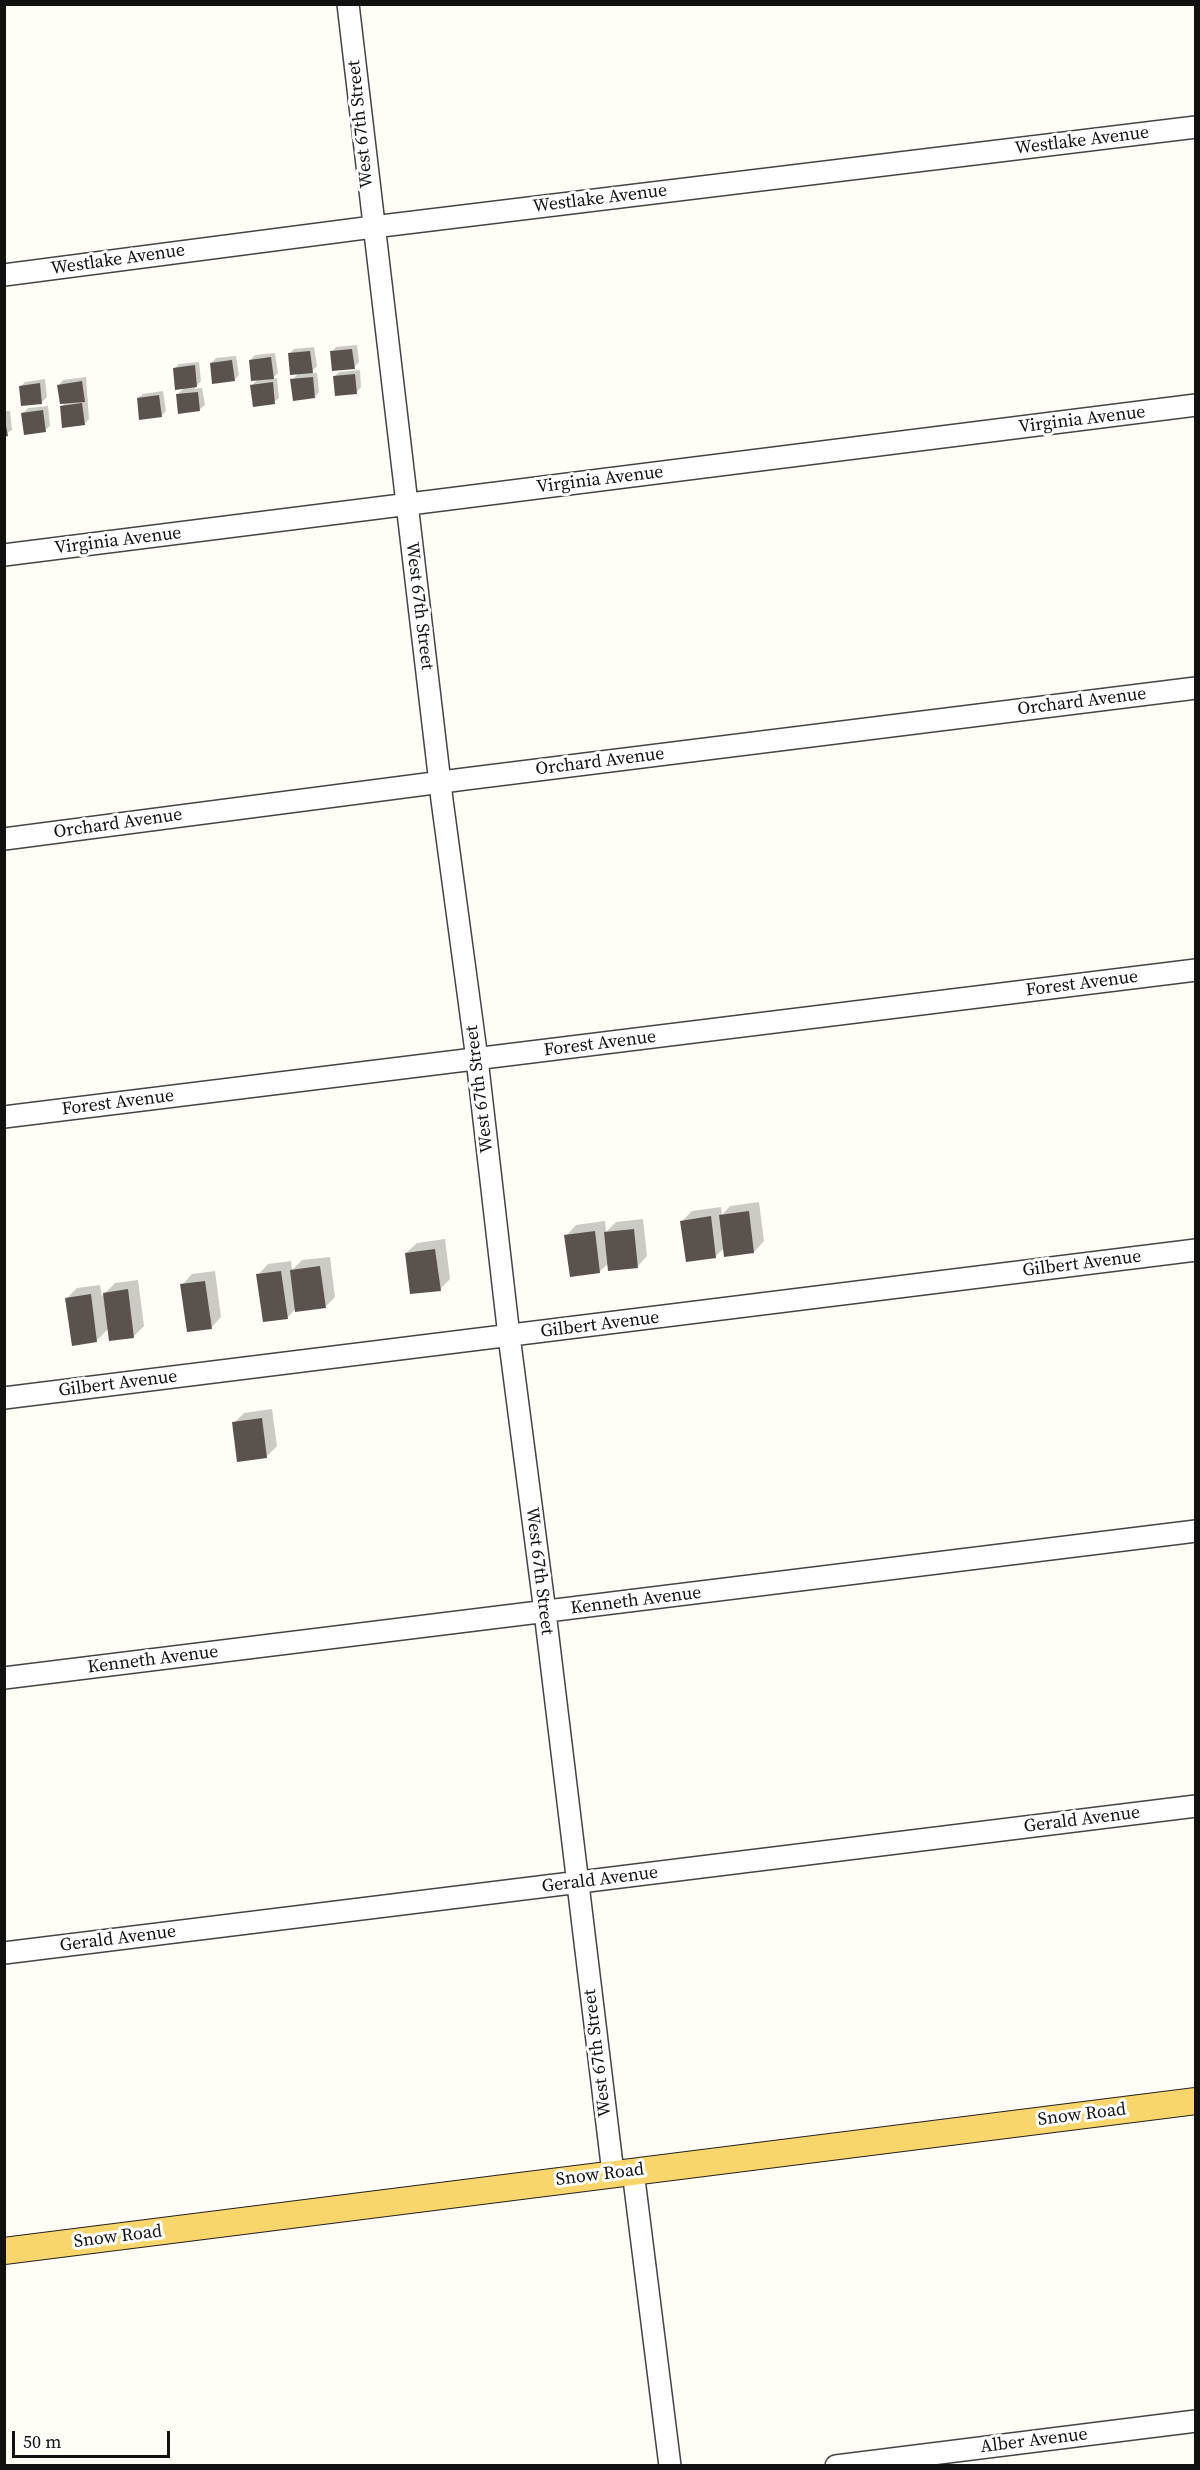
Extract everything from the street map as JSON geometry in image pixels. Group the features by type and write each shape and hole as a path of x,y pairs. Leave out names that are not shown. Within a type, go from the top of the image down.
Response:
{"main road":[{"name":"Snow Road","path":"4,2251 1196,2100"}],"street":[{"name":"West 67th Street","path":"348,4 373,226 577,1882 670,2466"},
{"name":"Westlake Avenue","path":"4,275 373,226 1196,127"},
{"name":"Virginia Avenue","path":"4,555 1196,405"},
{"name":"Orchard Avenue","path":"4,839 1196,688"},
{"name":"Forest Avenue","path":"4,1117 1196,970"},
{"name":"Gilbert Avenue","path":"4,1398 1196,1250"},
{"name":"Kenneth Avenue","path":"4,1678 1196,1532"},
{"name":"Gerald Avenue","path":"4,1953 1196,1806"},
{"name":"Alber Avenue","path":"837,2466 1196,2421"}],"building":[{"path":"352,349 355,369 332,371 330,351"},
{"path":"310,351 313,373 290,375 288,353"},
{"path":"271,357 274,379 251,381 249,360"},
{"path":"232,360 235,381 212,384 210,363"},
{"path":"195,365 197,387 175,390 173,368"},
{"path":"355,374 357,394 335,396 333,376"},
{"path":"313,377 315,398 293,401 290,379"},
{"path":"82,381 85,402 60,404 57,385"},
{"path":"273,382 275,404 253,407 250,385"},
{"path":"40,383 42,404 21,406 19,386"},
{"path":"198,392 200,411 178,414 176,394"},
{"path":"159,395 162,417 139,420 137,398"},
{"path":"82,403 85,425 62,428 60,406"},
{"path":"43,410 46,432 24,435 21,413"},
{"path":"4,415 8,436 4,437"},
{"path":"749,1211 754,1253 724,1257 719,1215"},
{"path":"711,1216 716,1258 686,1262 680,1221"},
{"path":"634,1229 638,1268 608,1271 604,1232"},
{"path":"595,1231 600,1273 570,1277 564,1235"},
{"path":"435,1249 441,1291 410,1294 405,1253"},
{"path":"320,1266 326,1308 295,1312 290,1270"},
{"path":"281,1271 288,1319 263,1322 256,1274"},
{"path":"205,1281 212,1329 187,1332 180,1284"},
{"path":"128,1289 134,1338 109,1341 103,1293"},
{"path":"91,1294 97,1342 72,1346 65,1298"},
{"path":"262,1418 267,1458 237,1462 232,1422"}]}
